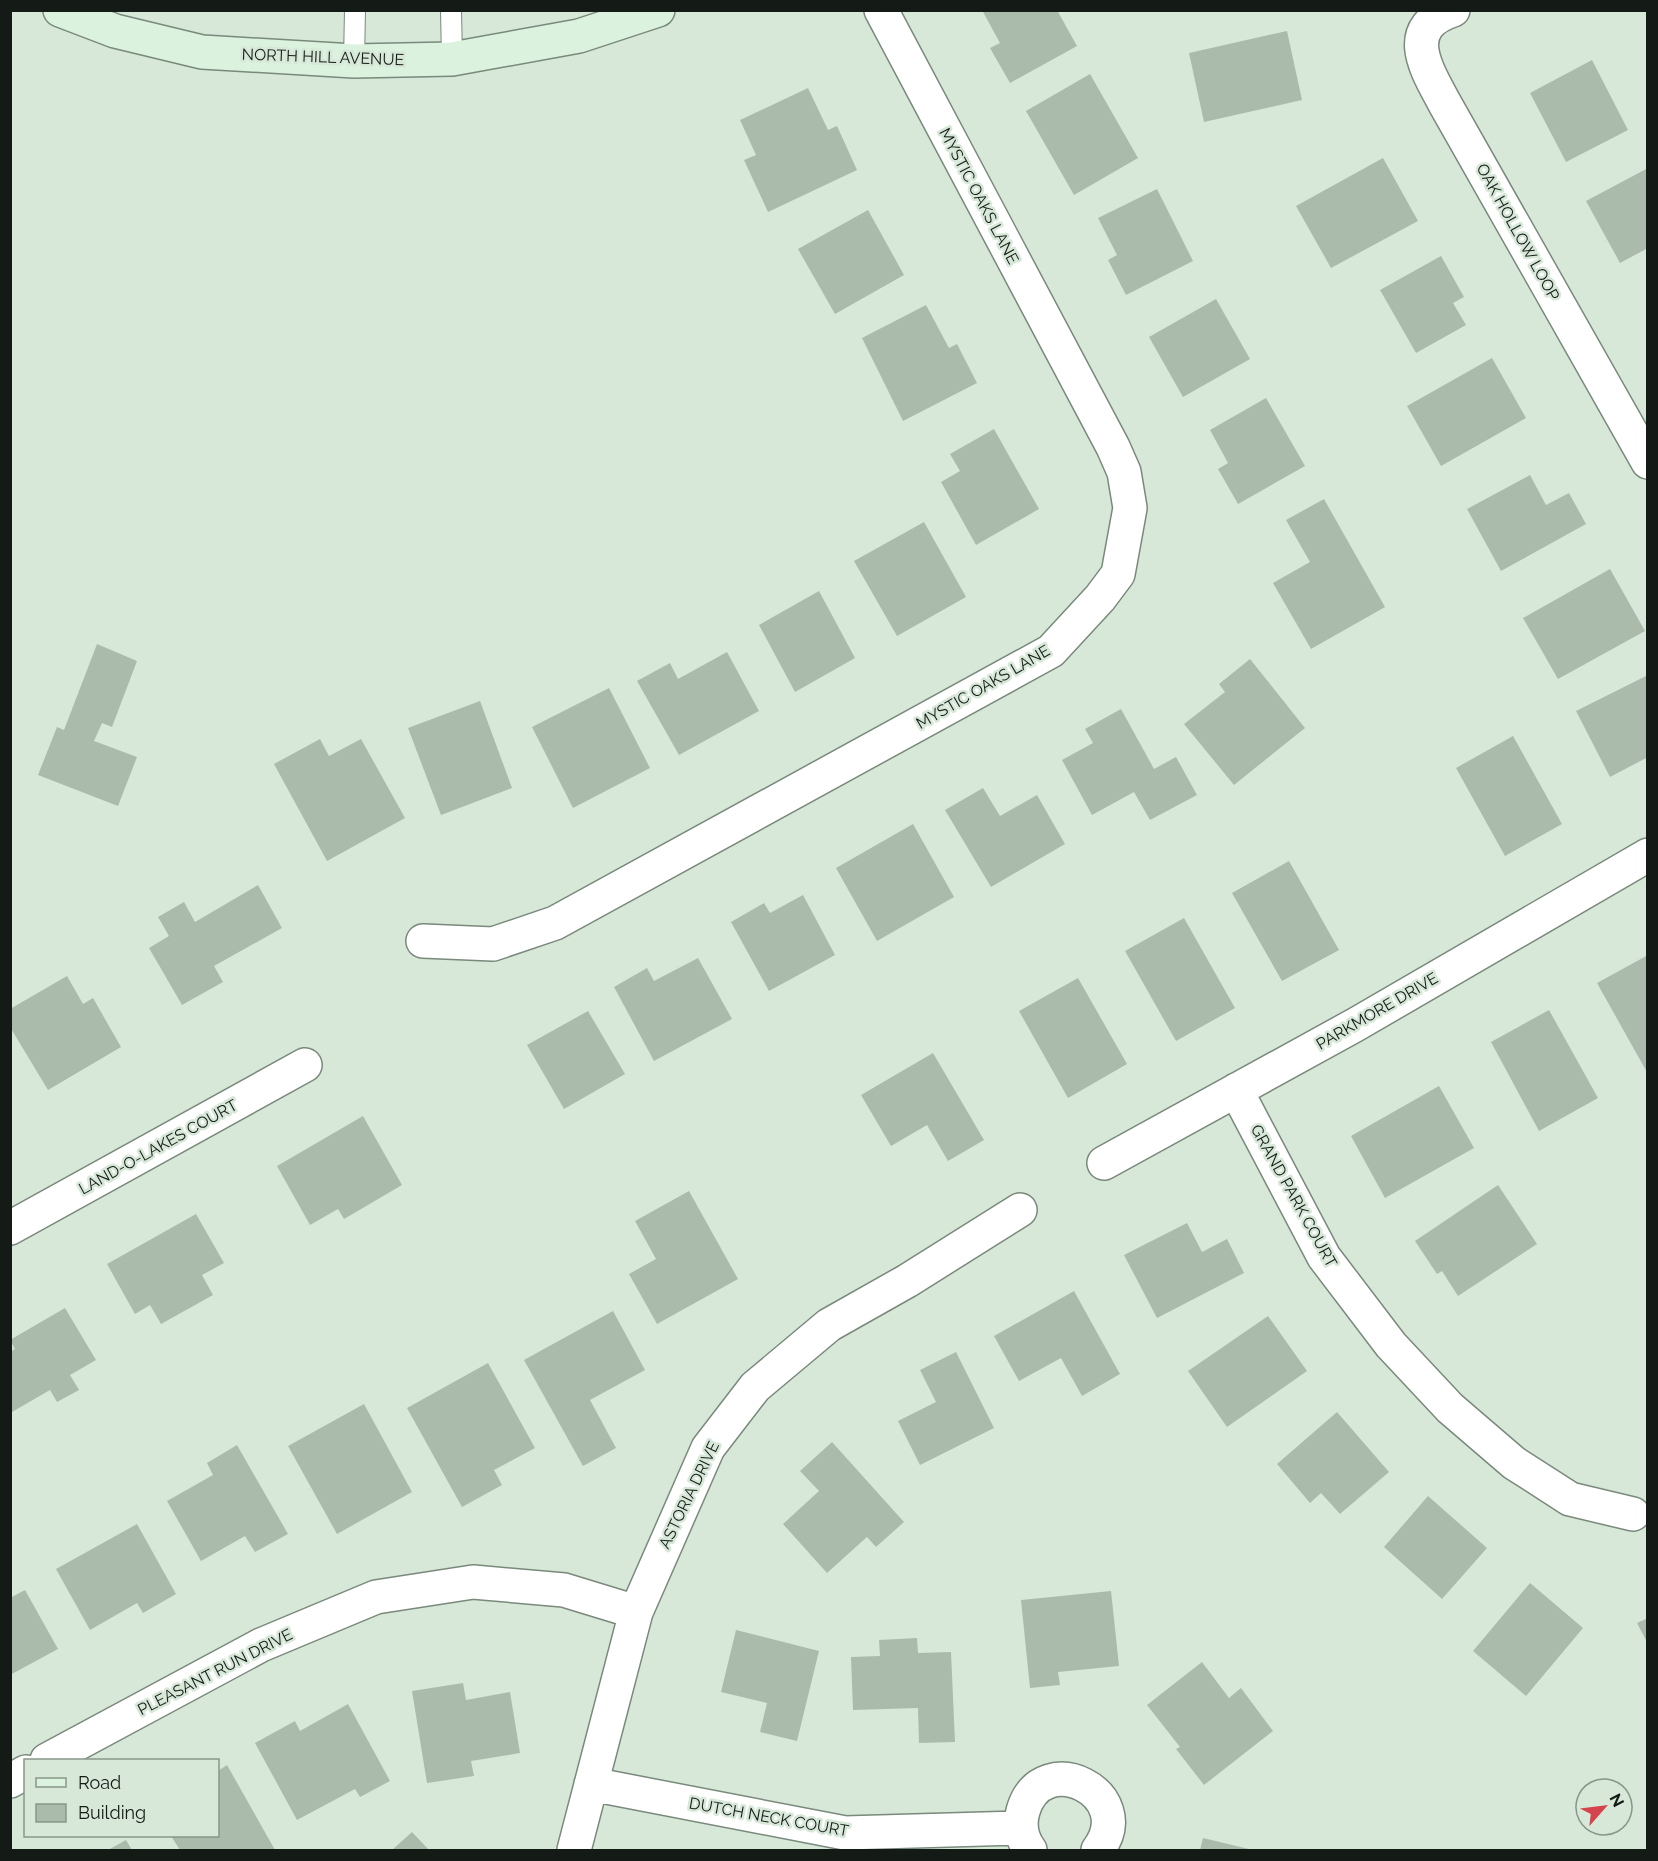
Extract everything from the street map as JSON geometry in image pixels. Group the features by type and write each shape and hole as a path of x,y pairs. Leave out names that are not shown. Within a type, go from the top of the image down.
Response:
{"street":[{"name":"NORTH HILL AVENUE","path":"60,10 115,31 202,52 354,61 452,59 579,36 658,10"},
{"name":"MYSTIC OAKS LANE","path":"423,941 494,944 555,923 1051,651 1100,598 1118,574 1130,507 1124,472 881,10"},
{"name":"OAK HOLLOW LOOP","path":"1453,10 1437,16 1422,33 1422,58 1445,104 1647,462"},
{"name":"PARKMORE DRIVE","path":"1104,1163 1355,1025 1647,855"},
{"name":"LAND-O-LAKES COURT","path":"10,1228 305,1065"},
{"name":"GRAND PARK COURT","path":"1236,1090 1324,1257 1391,1345 1450,1408 1514,1463 1570,1499 1633,1514"},
{"name":"ASTORIA DRIVE","path":"574,1851 636,1612 708,1448 755,1387 829,1325 907,1281 1020,1210"},
{"name":"PLEASANT RUN DRIVE","path":"51,1759 261,1645 376,1597 473,1582 564,1590 636,1612"},
{"path":"10,1781 24,1773"},
{"name":"DUTCH NECK COURT","path":"591,1784 845,1833 1025,1839 1020,1821 1026,1800 1038,1787 1052,1780 1070,1779 1083,1783 1103,1801 1108,1820 1107,1831 1098,1851"}],"lane":[{"path":"354,61 355,10"},
{"path":"451,10 452,59"}],"building":[{"path":"982,10 1057,10 1077,46 1010,83 990,48 1000,43"},
{"path":"1287,31 1302,100 1204,122 1189,53"},
{"path":"1592,60 1628,130 1566,162 1530,93"},
{"path":"1090,74 1138,158 1074,195 1026,111"},
{"path":"808,88 828,130 837,126 857,170 768,212 744,160 756,155 740,120"},
{"path":"1383,158 1418,221 1331,268 1296,206"},
{"path":"1648,168 1648,248 1620,263 1586,201"},
{"path":"1157,189 1193,261 1126,295 1108,260 1117,255 1098,218"},
{"path":"868,210 904,275 835,314 798,249"},
{"path":"1441,256 1464,297 1453,303 1466,325 1416,353 1380,290"},
{"path":"1216,299 1250,359 1183,397 1149,337"},
{"path":"926,305 949,348 957,344 977,383 903,421 862,338"},
{"path":"1492,358 1526,418 1441,466 1407,406"},
{"path":"1266,398 1305,466 1238,504 1218,469 1228,463 1210,430"},
{"path":"994,429 1039,509 976,545 941,482 960,471 950,454"},
{"path":"1530,475 1546,505 1569,493 1586,524 1501,571 1467,509"},
{"path":"1324,499 1385,607 1311,649 1273,583 1310,562 1286,520"},
{"path":"924,522 966,597 897,636 854,561"},
{"path":"1610,569 1645,631 1558,679 1523,618"},
{"path":"819,591 855,658 795,692 759,625"},
{"path":"97,644 137,661 112,727 102,723 94,741 137,757 118,806 38,775 57,727 64,730"},
{"path":"727,652 759,711 679,755 637,681 670,663 678,679"},
{"path":"1250,659 1305,728 1234,785 1184,724 1225,692 1219,684"},
{"path":"1648,675 1648,757 1610,777 1576,711"},
{"path":"609,688 650,768 573,808 532,727"},
{"path":"480,701 512,788 441,815 408,728"},
{"path":"1121,709 1154,769 1176,757 1197,795 1150,820 1134,792 1092,815 1062,760 1093,743 1085,729"},
{"path":"1513,736 1562,824 1505,856 1456,768"},
{"path":"320,739 329,756 361,739 405,818 327,861 274,764"},
{"path":"983,788 1000,816 1037,795 1065,844 991,887 945,810"},
{"path":"913,824 954,897 877,941 836,868"},
{"path":"1289,861 1339,950 1282,981 1232,893"},
{"path":"258,885 282,928 214,966 223,982 182,1005 149,948 169,936 158,917 184,902 195,922"},
{"path":"803,895 835,955 769,991 731,922 764,903 770,913"},
{"path":"1184,918 1235,1008 1176,1041 1125,951"},
{"path":"1648,955 1648,1074 1597,983"},
{"path":"698,958 732,1019 654,1061 614,987 647,968 654,981"},
{"path":"67,976 83,1004 93,998 121,1047 48,1090 10,1027 10,1009"},
{"path":"1078,978 1127,1064 1068,1098 1019,1011"},
{"path":"1549,1010 1598,1098 1539,1131 1491,1042"},
{"path":"588,1011 625,1074 564,1109 527,1045"},
{"path":"933,1053 984,1140 948,1161 927,1125 891,1146 861,1095"},
{"path":"1439,1086 1474,1148 1385,1198 1351,1136"},
{"path":"363,1116 402,1185 344,1219 338,1209 310,1225 277,1166"},
{"path":"1498,1185 1537,1244 1458,1296 1442,1271 1437,1274 1415,1241"},
{"path":"689,1191 738,1279 657,1324 629,1274 656,1259 635,1221"},
{"path":"196,1214 224,1263 202,1275 213,1295 161,1324 150,1305 135,1314 107,1264"},
{"path":"1187,1223 1202,1252 1227,1239 1244,1273 1157,1318 1124,1255"},
{"path":"1074,1291 1120,1374 1082,1396 1061,1358 1019,1381 994,1336"},
{"path":"65,1308 96,1360 70,1375 79,1390 57,1402 50,1390 12,1412 10,1409 10,1352 15,1349 10,1340"},
{"path":"613,1311 645,1370 590,1400 616,1448 583,1466 524,1360"},
{"path":"1268,1316 1307,1371 1227,1427 1188,1371"},
{"path":"956,1352 994,1428 920,1465 898,1421 936,1402 920,1370"},
{"path":"488,1363 535,1448 494,1470 502,1485 462,1507 407,1408"},
{"path":"364,1404 412,1492 337,1534 288,1446"},
{"path":"1337,1412 1389,1472 1340,1514 1321,1493 1310,1503 1277,1464"},
{"path":"832,1442 904,1522 876,1547 867,1537 827,1573 783,1524 819,1491 800,1471"},
{"path":"237,1445 288,1534 255,1552 245,1536 201,1561 167,1501 213,1475 207,1463"},
{"path":"1428,1496 1487,1548 1442,1599 1384,1547"},
{"path":"137,1524 176,1594 143,1613 137,1603 90,1630 56,1569"},
{"path":"1530,1583 1583,1628 1526,1696 1473,1651"},
{"path":"25,1590 58,1649 10,1675 10,1598"},
{"path":"1111,1591 1119,1666 1058,1672 1060,1685 1030,1688 1021,1600"},
{"path":"1648,1618 1648,1644 1637,1623"},
{"path":"736,1630 819,1651 797,1741 760,1732 767,1703 721,1692"},
{"path":"917,1638 918,1653 951,1652 955,1742 919,1743 918,1708 853,1710 851,1657 880,1656 879,1640"},
{"path":"1202,1662 1229,1698 1241,1688 1273,1731 1204,1785 1176,1749 1180,1747 1147,1705"},
{"path":"463,1683 466,1700 510,1692 520,1753 471,1761 474,1776 427,1783 412,1691"},
{"path":"348,1704 390,1781 360,1797 355,1789 297,1820 255,1743 295,1721 300,1731"},
{"path":"227,1765 275,1850 180,1850 172,1837 219,1837 219,1770"},
{"path":"412,1832 429,1850 392,1850"},
{"path":"1203,1838 1253,1850 1200,1850"},
{"path":"126,1840 132,1850 108,1850"}]}
